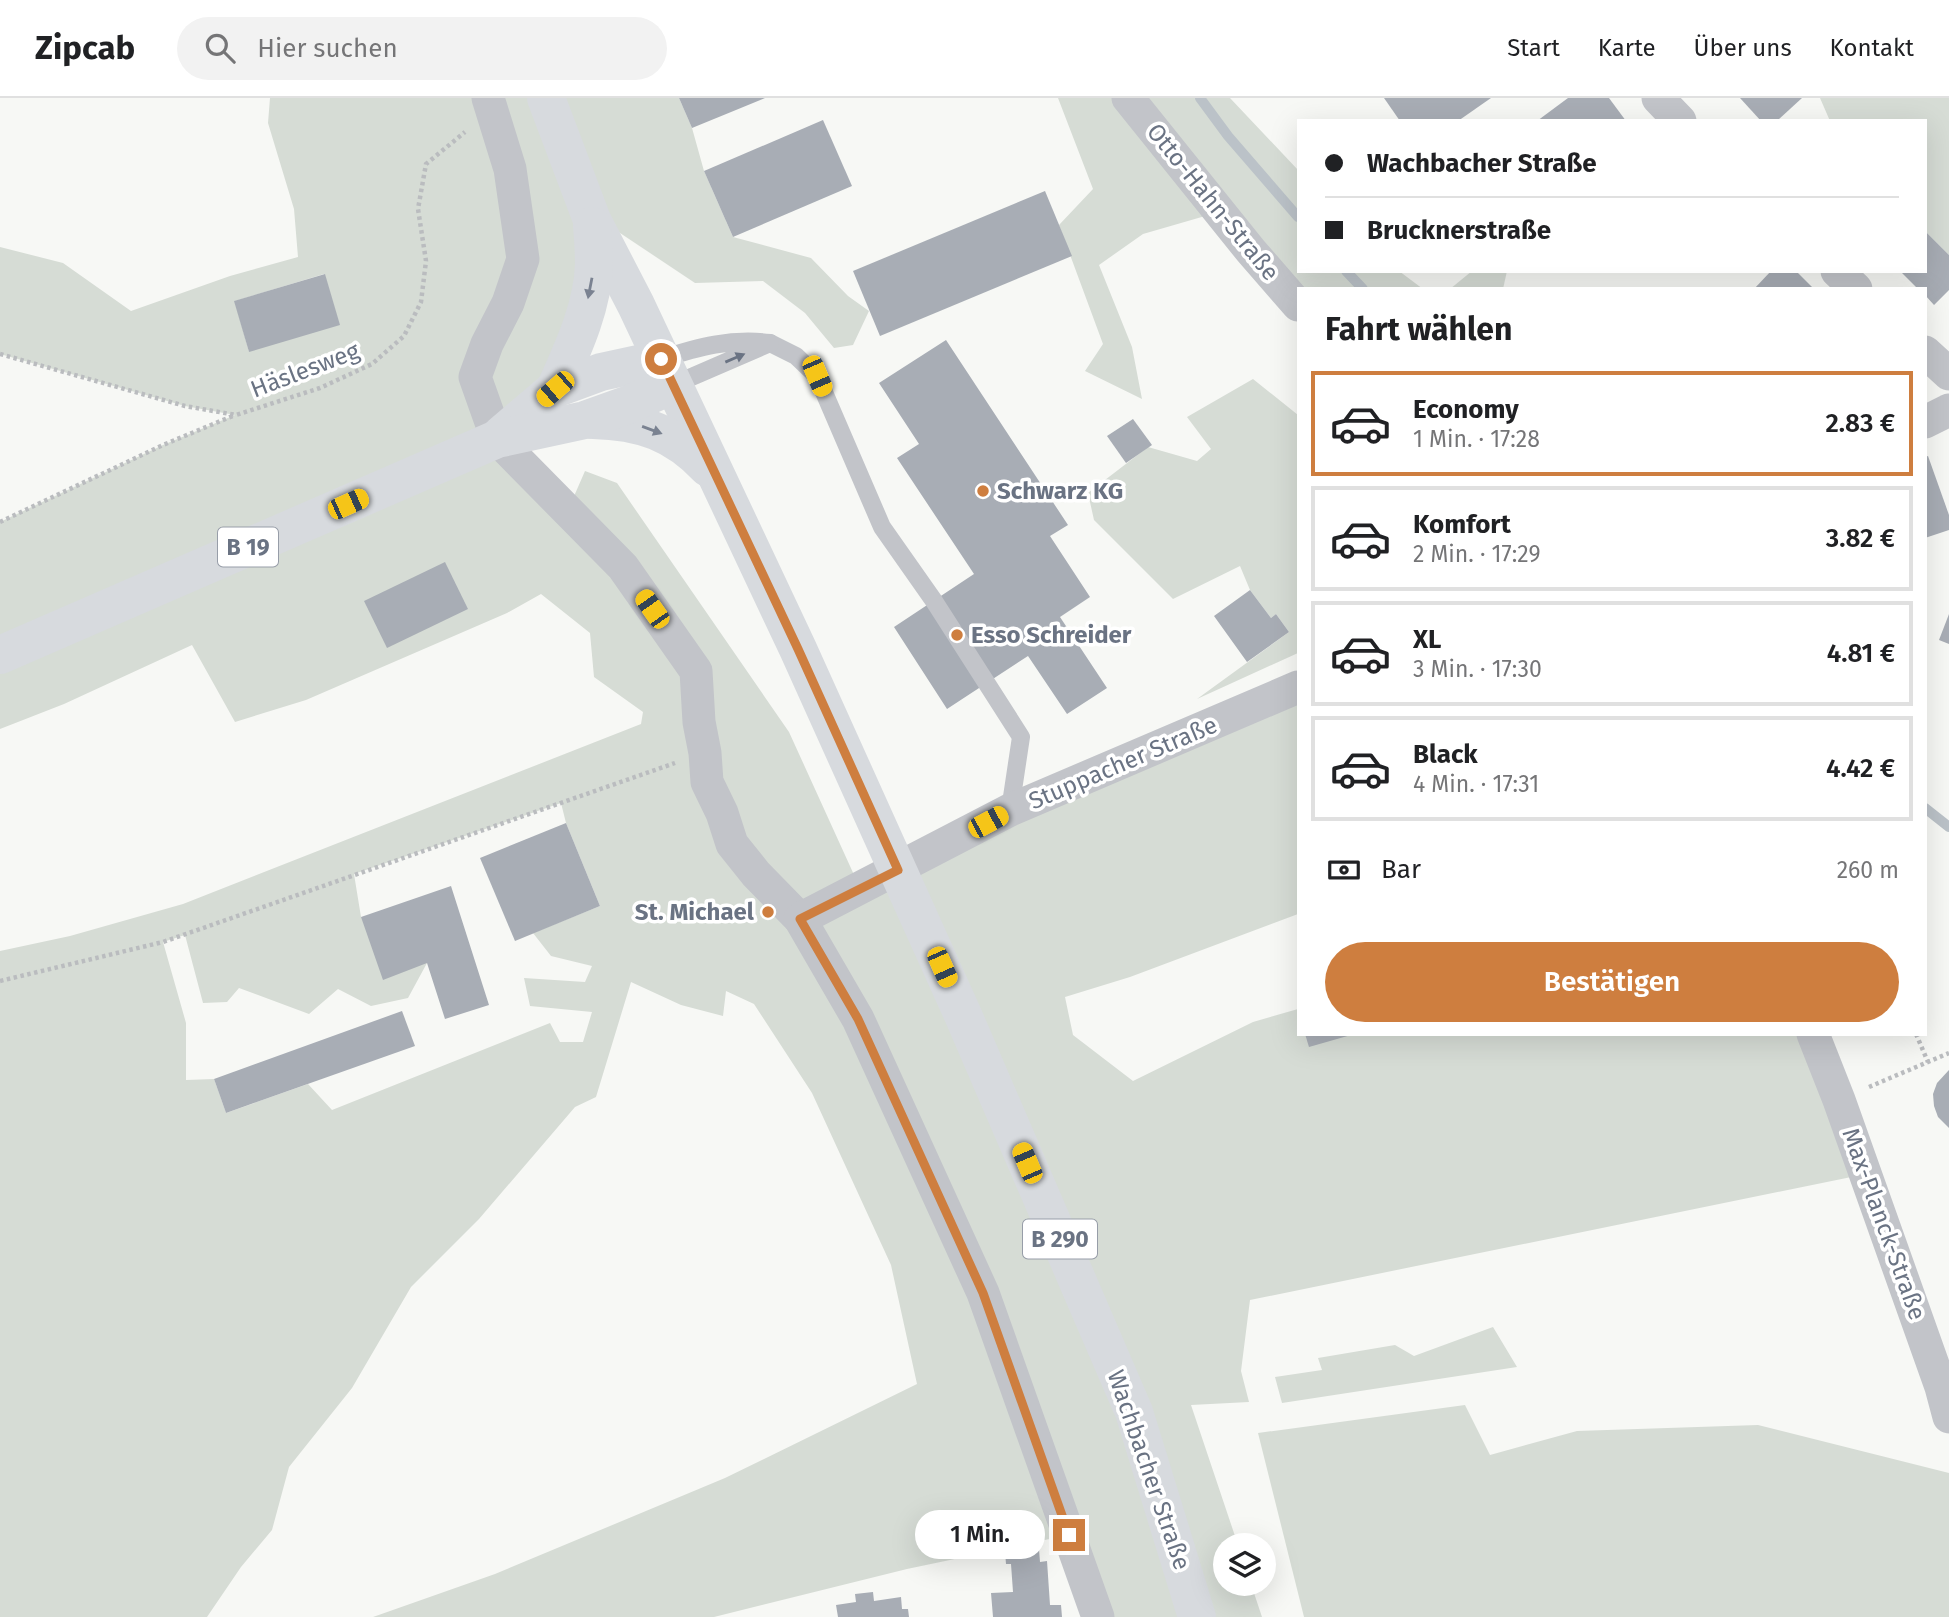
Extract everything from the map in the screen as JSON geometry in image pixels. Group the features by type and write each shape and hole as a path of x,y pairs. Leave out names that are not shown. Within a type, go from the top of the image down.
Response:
{"main road":[{"name":"Wachbacher Straße","path":"546,98 592,220 717,477 969,1027 1134,1412 1197,1617"},
{"name":"B 19","path":"555,389 586,309 594,266 592,220"},
{"name":"B 19","path":"497,439 555,389 601,372 667,372"},
{"name":"B 19","path":"0,655 497,439 585,420 627,405 667,372"},
{"path":"585,420 623,420 659,431 691,450 717,477"}],"street":[{"name":"Otto-Hahn-Straße","path":"1128,98 1297,304"},
{"path":"1658,98 1678,119"},
{"path":"491,111 510,169 523,259 508,303 475,377 497,439 623,567 696,671 707,782 722,813 732,844 756,874 800,919 858,1019 983,1293 1098,1617"},
{"path":"1839,273 1854,287"},
{"path":"1927,354 1949,374"},
{"path":"1927,421 1949,410"},
{"name":"Stuppacher Straße","path":"800,919 1010,810 1297,687"},
{"name":"Max-Planck-Straße","path":"1814,1036 1946,1396"}],"lane":[{"path":"667,372 720,342 746,340 769,343 796,356 817,376 882,527 934,601 1021,737 1010,810"},
{"path":"667,372 769,343"}],"path":[{"name":"Häslesweg","path":"0,354 185,406 236,415 320,388 372,365 404,336 421,302 426,261 418,209 426,164 491,111"},
{"path":"0,522 163,445 236,415"},
{"path":"0,981 163,942 705,753"},
{"path":"1917,1036 1928,1062"},
{"path":"1839,1100 1949,1053"}],"shaded area":[{"path":"270,98 679,98 692,128 704,171 733,237 811,258 848,296 869,311 853,345 834,348 805,313 763,281 695,283 602,221 573,350 497,439 568,510 585,471 617,483 789,732 860,888 1297,687 1297,914 1130,977 1065,997 1073,1035 1133,1081 1253,1022 1297,1009 1297,1036 1814,1036 1866,1174 1250,1300 1241,1371 1249,1402 1191,1405 1234,1533 1213,1533 1213,1596 1255,1596 1262,1617 1098,1617 1069,1535 907,1569 714,1617 373,1617 495,1574 725,1478 917,1384 891,1265 812,1093 754,1004 726,991 723,1016 681,1005 631,982 596,1097 575,1107 479,1219 411,1287 352,1388 289,1467 272,1530 241,1567 207,1617 0,1617 0,951 70,936 183,904 641,724 643,712 594,677 590,633 541,594 507,613 306,700 235,722 192,645 64,704 0,729 0,522 163,445 235,415 185,406 0,354 0,247 63,263 131,311 230,276 298,257 294,209 268,123","holes":["325,274 249,352 235,301","561,803 566,823 600,906 533,933 551,956 592,966 585,982 524,978 530,1006 592,1012 583,1042 560,1042 550,1023 332,1110 308,1084 226,1113 214,1079 186,1080 186,1023 163,942 185,935 203,1003 227,1002 239,988 309,1014 338,989 371,1006 408,998 427,963 361,917 354,874"]},
{"path":"1058,98 1230,98 1297,169 1297,273 1402,273 1420,287 1297,288 1219,212 1143,234 1099,265 1132,347 1142,399 1085,371 1103,344 1059,225 1093,189"},
{"path":"1820,98 1949,98 1949,255 1927,233 1927,119 1829,119"},
{"path":"1470,273 1507,273 1503,287 1452,287"},
{"path":"1253,379 1297,414 1297,653 1197,699 1289,632 1276,614 1271,618 1250,590 1240,566 1173,599 1094,520 1088,493 1148,447 1197,461 1211,449 1187,417"},
{"path":"1493,1327 1517,1367 1282,1403 1275,1377 1322,1370 1318,1358 1395,1345 1414,1356"},
{"path":"1465,1405 1490,1455 1577,1431 1758,1425 1949,1473 1949,1617 1304,1617 1258,1433"}],"building":[{"path":"679,98 765,98 692,128"},
{"path":"1384,98 1491,98 1461,119 1399,119"},
{"path":"1568,98 1609,98 1625,119 1540,119"},
{"path":"1740,98 1802,98 1779,119 1759,119"},
{"path":"823,120 852,186 733,237 704,171"},
{"path":"1045,191 1072,256 880,336 853,271"},
{"path":"1927,233 1949,255 1949,290 1934,305 1927,297 1927,287 1916,287 1902,273 1927,273"},
{"path":"1769,273 1798,273 1812,287 1756,287"},
{"path":"325,274 340,325 249,352 234,301"},
{"path":"946,340 1068,525 1050,536 1090,597 1060,617 1107,688 1067,714 1028,656 947,709 894,627 974,574 897,458 919,444 879,383"},
{"path":"1133,419 1152,445 1126,463 1107,436"},
{"path":"1927,456 1949,515 1949,530 1927,537"},
{"path":"445,562 468,609 387,648 364,601"},
{"path":"1250,590 1271,618 1276,614 1289,632 1247,662 1214,616"},
{"path":"1949,614 1949,644 1939,640"},
{"path":"566,823 600,906 515,941 480,858"},
{"path":"451,886 489,1005 445,1019 427,963 383,980 361,917"},
{"path":"402,1011 415,1046 226,1113 214,1079"},
{"path":"1306,1036 1348,1036 1309,1047"},
{"path":"1949,1070 1949,1128 1938,1117 1933,1094 1937,1083"},
{"path":"1039,1549 1040,1562 1047,1561 1050,1605 1061,1605 1062,1617 993,1617 991,1593 1013,1592 1011,1564 1006,1564 1005,1552"},
{"path":"873,1592 874,1601 901,1597 902,1609 908,1609 909,1617 838,1617 836,1605 856,1602 855,1594"}],"waterway":[{"path":"1200,98 1228,136 1297,216"},
{"path":"1348,273 1361,287"},
{"path":"1927,810 1949,827"}],"place":[{"name":"Schwarz KG","path":"983,491"},
{"name":"Esso Schreider","path":"957,635"},
{"name":"St. Michael","path":"768,912"}],"route":[{"path":"661,359 798,649 898,870 800,919 858,1019 983,1293 1069,1535"}]}
